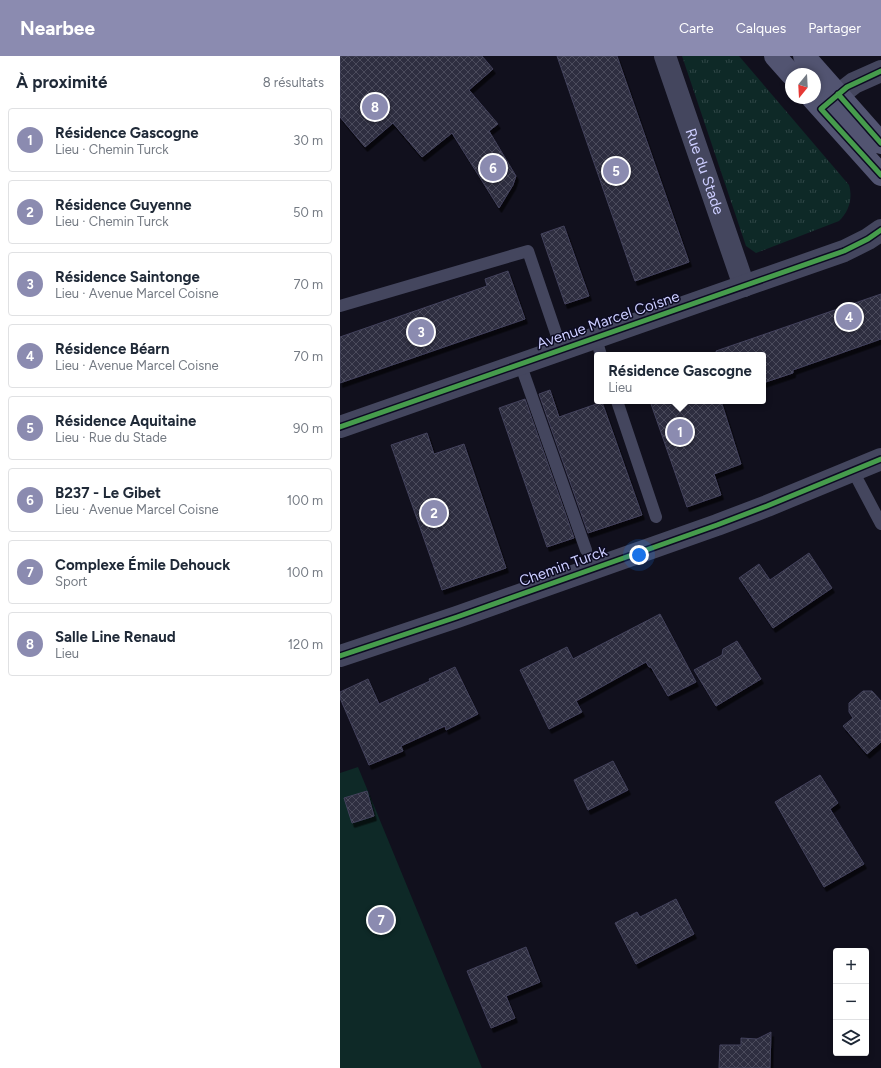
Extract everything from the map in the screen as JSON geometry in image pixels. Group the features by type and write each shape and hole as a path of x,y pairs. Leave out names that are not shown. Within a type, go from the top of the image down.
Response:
{"main road":[{"path":"775,56 786,68"},
{"path":"804,56 881,143"},
{"path":"816,104 881,176"}],"street":[{"name":"Rue du Stade","path":"665,56 744,286"},
{"path":"821,102 838,94 860,80 881,71"},
{"name":"Avenue Marcel Coisne","path":"340,427 561,348 598,346 744,286 849,249 881,230"},
{"name":"Chemin Turck","path":"340,656 457,617 717,525 881,459"}],"lane":[{"path":"340,306 528,250 561,348"},
{"path":"520,363 586,550"},
{"path":"618,404 656,517"},
{"path":"853,471 881,524"}],"green space":[{"path":"682,56 739,56 849,185 851,195 848,209 839,221 756,253 746,246"},
{"path":"358,767 482,1068 340,1068 340,773"}],"building":[{"path":"340,56 482,56 493,69 469,90 498,124 489,131 516,176 513,185 499,208 452,133 422,157 393,123 365,147 340,117"},
{"path":"557,56 617,56 689,262 635,281"},
{"path":"564,226 589,296 565,304 541,234"},
{"path":"508,271 525,319 340,383 340,337 487,286 485,279"},
{"path":"881,294 881,339 793,370 793,373 766,382 766,352 716,351"},
{"path":"550,390 559,417 596,404 603,404 642,515 588,533 539,394"},
{"path":"525,399 574,538 547,547 499,408"},
{"path":"651,404 722,404 741,464 714,474 721,495 687,507"},
{"path":"427,433 434,454 464,444 506,568 442,590 391,445"},
{"path":"809,553 832,588 773,628 739,578 759,564 770,580"},
{"path":"660,614 696,682 668,696 651,667 649,667 646,662 576,701 582,712 549,729 520,670 567,647 573,659"},
{"path":"737,641 761,679 716,706 694,670 722,655 723,649"},
{"path":"455,667 478,714 446,730 445,726 401,746 403,751 369,765 340,698 340,692 368,679 379,704 430,681 429,679"},
{"path":"863,691 872,691 881,701 881,742 867,754 843,726 853,718 849,712 849,703"},
{"path":"613,761 628,790 588,810 574,780"},
{"path":"820,775 838,803 830,809 864,864 824,887 775,802"},
{"path":"367,791 374,816 352,823 344,798"},
{"path":"676,899 694,934 636,964 615,923 637,912 640,917"},
{"path":"526,947 540,982 506,996 515,1018 491,1028 467,971"},
{"path":"771,1032 770,1068 719,1068 720,1045 741,1045 741,1038 757,1039"}],"cycle path":[{"path":"881,71 847,87 821,109 881,175"},
{"path":"838,94 881,143"},
{"path":"340,427 844,251 868,239 881,230"},
{"path":"340,656 457,617 717,525 881,459"}],"place":[{"name":"Salle Line Renaud","path":"375,107"},
{"name":"B237 - Le Gibet","path":"493,168"},
{"name":"Résidence Aquitaine","path":"616,171"},
{"name":"Résidence Béarn","path":"849,317"},
{"name":"Résidence Saintonge","path":"421,332"},
{"name":"Résidence Gascogne","path":"680,432"},
{"name":"Résidence Guyenne","path":"434,513"},
{"name":"Complexe Émile Dehouck","path":"381,920"}]}
